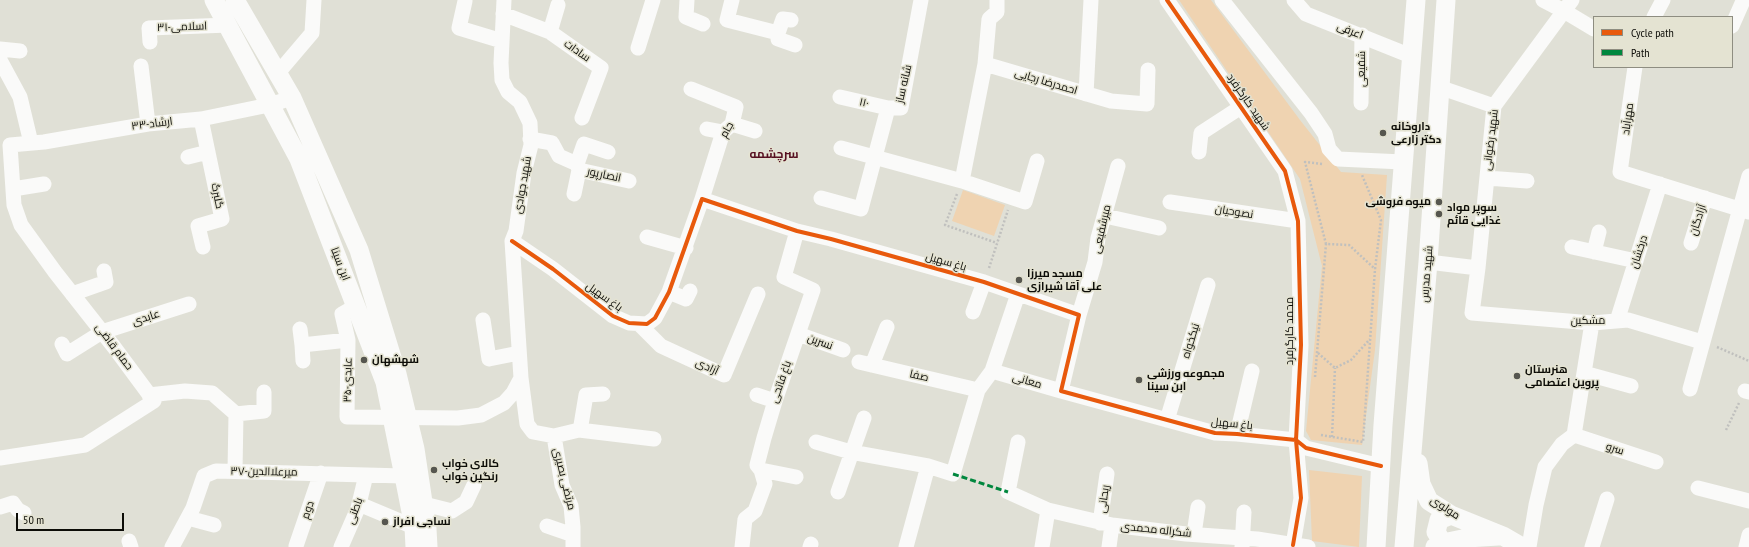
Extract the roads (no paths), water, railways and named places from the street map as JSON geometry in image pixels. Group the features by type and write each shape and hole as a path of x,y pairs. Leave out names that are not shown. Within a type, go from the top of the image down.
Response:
{"main road":[{"name":"ابن سینا","path":"214,0 229,25 269,105 299,159 385,382 399,417 415,449 424,504 428,547"},
{"name":"ابن سینا","path":"235,0 292,98 359,250 397,374 404,476 414,527 415,547"},
{"path":"1376,547 1416,0"},
{"name":"شهید مدرس","path":"1404,547 1428,262 1446,0"},
{"path":"356,306 373,296"},
{"name":"مولوی","path":"1413,432 1421,484 1429,501 1451,515 1503,536 1522,547"},
{"path":"1451,515 1439,520 1436,532 1439,545 1467,538 1503,536"}],"street":[{"path":"278,73 312,33 314,0"},
{"path":"638,48 653,0"},
{"path":"687,0 686,17 703,24"},
{"path":"732,0 727,20 778,33"},
{"name":"شانه ساز","path":"876,158 888,108 901,108 921,0"},
{"path":"962,181 985,64 989,18 997,12 997,0"},
{"name":"احمدرضا رجایی","path":"985,64 1086,94 1091,0"},
{"name":"شهید کارگرفرد","path":"1167,0 1285,171 1298,222"},
{"path":"1222,0 1311,113 1325,134 1329,149 1338,159 1403,162"},
{"name":"اعرفی","path":"1294,0 1306,14 1362,35 1411,56"},
{"path":"1543,0 1568,5 1593,28"},
{"path":"1655,16 1663,0"},
{"path":"465,1 459,28 502,41"},
{"path":"1733,24 1745,2"},
{"path":"550,32 558,5"},
{"name":"شهید رضوانی","path":"1472,313 1478,268 1494,106 1568,5"},
{"name":"شهید جوادی","path":"503,7 501,63 502,80 508,92 520,102 530,123 530,139 516,231 512,241 521,378 529,428 533,432 554,436 579,430"},
{"name":"سادات","path":"503,7 550,32 601,68 582,118"},
{"path":"791,20 783,19 778,33 778,39 795,45"},
{"name":"۳۱-اسلامی","path":"150,42 149,28 229,25"},
{"name":"شفیعی","path":"1361,103 1362,35"},
{"path":"0,49 20,51"},
{"path":"0,60 20,96 31,143"},
{"path":"141,66 148,124"},
{"name":"مهرآباد","path":"1635,68 1620,172 1660,184"},
{"path":"1086,94 1110,101 1148,104 1148,70"},
{"path":"1439,87 1494,106"},
{"name":"جام","path":"691,89 736,107 702,199"},
{"name":"۱۱۰","path":"840,97 888,108"},
{"name":"۳۳-ارشاد","path":"5,141 31,143 148,124 201,119 269,105 292,98"},
{"path":"1199,152 1201,133 1241,107"},
{"name":"گلبرگ","path":"201,119 222,219 198,226 203,248"},
{"path":"707,129 728,128 756,131"},
{"name":"انصارپور","path":"530,139 552,143 559,156 578,167 629,181"},
{"name":"حمام قاضی","path":"5,141 13,189 14,205 21,224 55,272 149,394"},
{"name":"انصارپور","path":"574,194 578,167 584,144 608,152"},
{"path":"842,148 962,181 1025,202 1038,161"},
{"path":"188,157 208,152"},
{"path":"821,198 861,209 876,158"},
{"name":"میرشفیعی","path":"1079,315 1095,262 1098,238 1118,166"},
{"path":"1690,389 1702,342 1744,210 1749,176"},
{"path":"1487,178 1527,181"},
{"path":"13,189 44,184"},
{"path":"1660,184 1744,210"},
{"name":"درخشان","path":"1617,321 1660,184"},
{"name":"آزادگان","path":"1691,243 1706,198"},
{"path":"638,324 647,324 655,318 669,292 686,248 702,199"},
{"name":"باغ سهیل","path":"702,199 797,231 831,238 984,282 1079,315"},
{"name":"نصوحیان","path":"1170,202 1298,222"},
{"path":"1105,216 1158,228"},
{"name":"محمد کارگرفرد","path":"1293,545 1301,498 1296,440 1300,345 1298,222"},
{"name":"باغ فاتحی","path":"742,547 745,519 754,511 765,484 762,470 757,465 775,401 813,290 784,277 797,231"},
{"path":"1594,252 1599,232"},
{"path":"647,237 686,248"},
{"name":"باغ سهیل","path":"512,241 553,269 613,316 629,323 638,324"},
{"path":"1572,248 1636,261"},
{"path":"1428,262 1478,268"},
{"path":"72,294 106,282 104,271"},
{"path":"973,312 984,282"},
{"name":"نیکخواه","path":"1167,420 1208,286"},
{"path":"669,292 686,300 690,291"},
{"name":"آزادی","path":"638,324 661,346 724,375 758,294"},
{"path":"816,442 851,452 928,466 953,474 978,390 992,371 1018,294"},
{"name":"عابدی","path":"62,344 67,354 102,332 189,304"},
{"name":"۳۵-عابدی","path":"356,306 342,314 348,340 347,417 399,417"},
{"name":"مشکین","path":"1472,313 1592,323 1628,320 1702,342"},
{"path":"1061,391 1079,315"},
{"path":"483,320 489,359 519,353"},
{"path":"1529,547 1536,505 1545,467 1562,444 1574,435 1592,323"},
{"name":"صفا","path":"887,327 866,363 978,390"},
{"path":"300,328 303,361"},
{"name":"نسرین","path":"798,334 843,350"},
{"path":"302,345 348,340"},
{"name":"معانی","path":"992,371 1061,391"},
{"path":"1237,434 1252,371"},
{"path":"1584,373 1632,386"},
{"path":"399,417 458,418 481,415 504,403 513,393 521,378"},
{"name":"باغ سهیل","path":"1061,391 1215,433 1296,440 1306,448 1381,466"},
{"path":"149,394 185,392 212,393 236,414 264,411 264,392"},
{"path":"0,458 85,444 154,401 149,394"},
{"path":"603,394 586,395 579,430 654,439"},
{"path":"757,395 775,401"},
{"path":"236,414 236,471"},
{"path":"838,492 864,418"},
{"name":"سرو","path":"1574,435 1656,462"},
{"name":"مرتضی بصیری","path":"554,436 562,484 572,506 573,541"},
{"name":"شکراله محمدی","path":"1018,442 1008,492 1048,510 1106,524 1194,534 1243,543 1308,547"},
{"path":"906,547 928,466"},
{"path":"762,470 796,477"},
{"name":"۳۷-میرعلاالدین","path":"172,547 193,508 204,476 216,471 404,476"},
{"name":"دوم","path":"296,546 321,473"},
{"name":"ریحانی","path":"1107,474 1106,524 1109,547"},
{"name":"باطنی","path":"341,547 359,504 366,475"},
{"path":"424,504 452,511 466,502 474,485"},
{"path":"1698,488 1749,501"},
{"path":"1592,547 1608,499"},
{"path":"0,507 12,503 18,510 24,513"},
{"path":"359,504 414,527"},
{"path":"1194,534 1198,507"},
{"path":"1042,547 1048,510"},
{"path":"1243,543 1244,512"},
{"path":"188,518 214,525"},
{"path":"547,526 573,541"},
{"path":"1746,547 1749,535"}],"place":[{"name":"داروخانه دکتر زارعی","path":"1383,133"},
{"name":"میوه فروشی","path":"1439,202"},
{"name":"سوپر مواد غذایی قائم","path":"1439,214"},
{"name":"مسجد میرزا علی آقا شیرازی","path":"1019,280"},
{"name":"شهشهان","path":"364,360"},
{"name":"هنرستان پروین اعتصامی","path":"1517,376"},
{"name":"مجموعه ورزشی ابن سینا","path":"1139,380"},
{"name":"کالای خواب رنگین خواب","path":"434,470"},
{"name":"نساجی افراز","path":"385,522"}],"district":[{"name":"سرچشمه","path":"774,155"}]}
